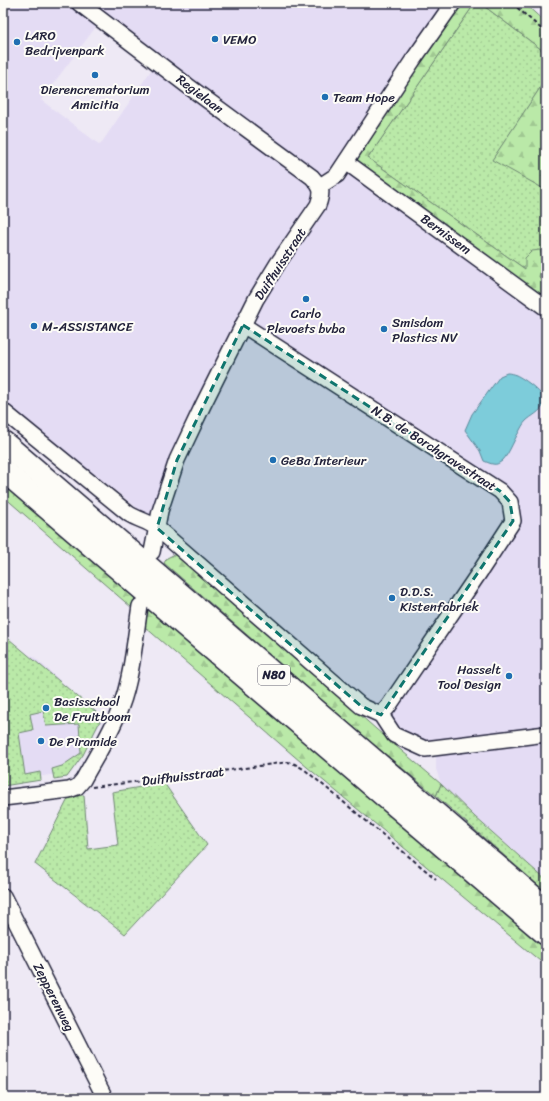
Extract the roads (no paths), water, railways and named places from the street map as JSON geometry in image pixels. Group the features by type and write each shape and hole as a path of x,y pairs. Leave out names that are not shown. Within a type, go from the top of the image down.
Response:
{"highway":[{"name":"N80","path":"3,442 546,908"},
{"name":"N80","path":"3,470 546,934"}],"street":[{"name":"Regielaan","path":"79,3 188,86 312,177 320,186"},
{"path":"320,186 337,175 412,60 453,3"},
{"name":"Bernissem","path":"346,162 546,308"},
{"name":"Duifhuisstraat","path":"152,552 160,511 177,460 256,299 278,263 318,205 322,195 320,186"},
{"name":"N.B. de Borchgravestraat","path":"243,325 500,491 510,502 512,521 480,573 381,715"},
{"path":"3,411 129,514 148,521 157,528 361,706 381,715 394,735 425,749 546,734"},
{"path":"3,798 69,790 77,787 83,780 121,706 126,688 140,606"},
{"name":"Zepperenweg","path":"5,907 105,1098"}],"water":[{"path":"507,373 514,374 534,387 542,396 544,404 538,412 524,423 505,458 499,463 494,464 484,461 480,451 465,430 472,414 500,376"}],"place":[{"name":"VEMO","path":"215,39"},
{"name":"LARO Bedrijvenpark","path":"17,42"},
{"name":"Dierencrematorium Amicitia","path":"95,75"},
{"name":"Team Hope","path":"325,97"},
{"name":"Carlo Plevoets bvba","path":"306,299"},
{"name":"M-ASSISTANCE","path":"34,326"},
{"name":"Smisdom Plastics NV","path":"384,329"},
{"name":"GeBa Interieur","path":"273,460"},
{"name":"D.D.S. Kistenfabriek","path":"392,598"},
{"name":"Hasselt Tool Design","path":"509,676"},
{"name":"Basisschool De Fruitboom","path":"46,708"},
{"name":"De Piramide","path":"41,741"}]}
